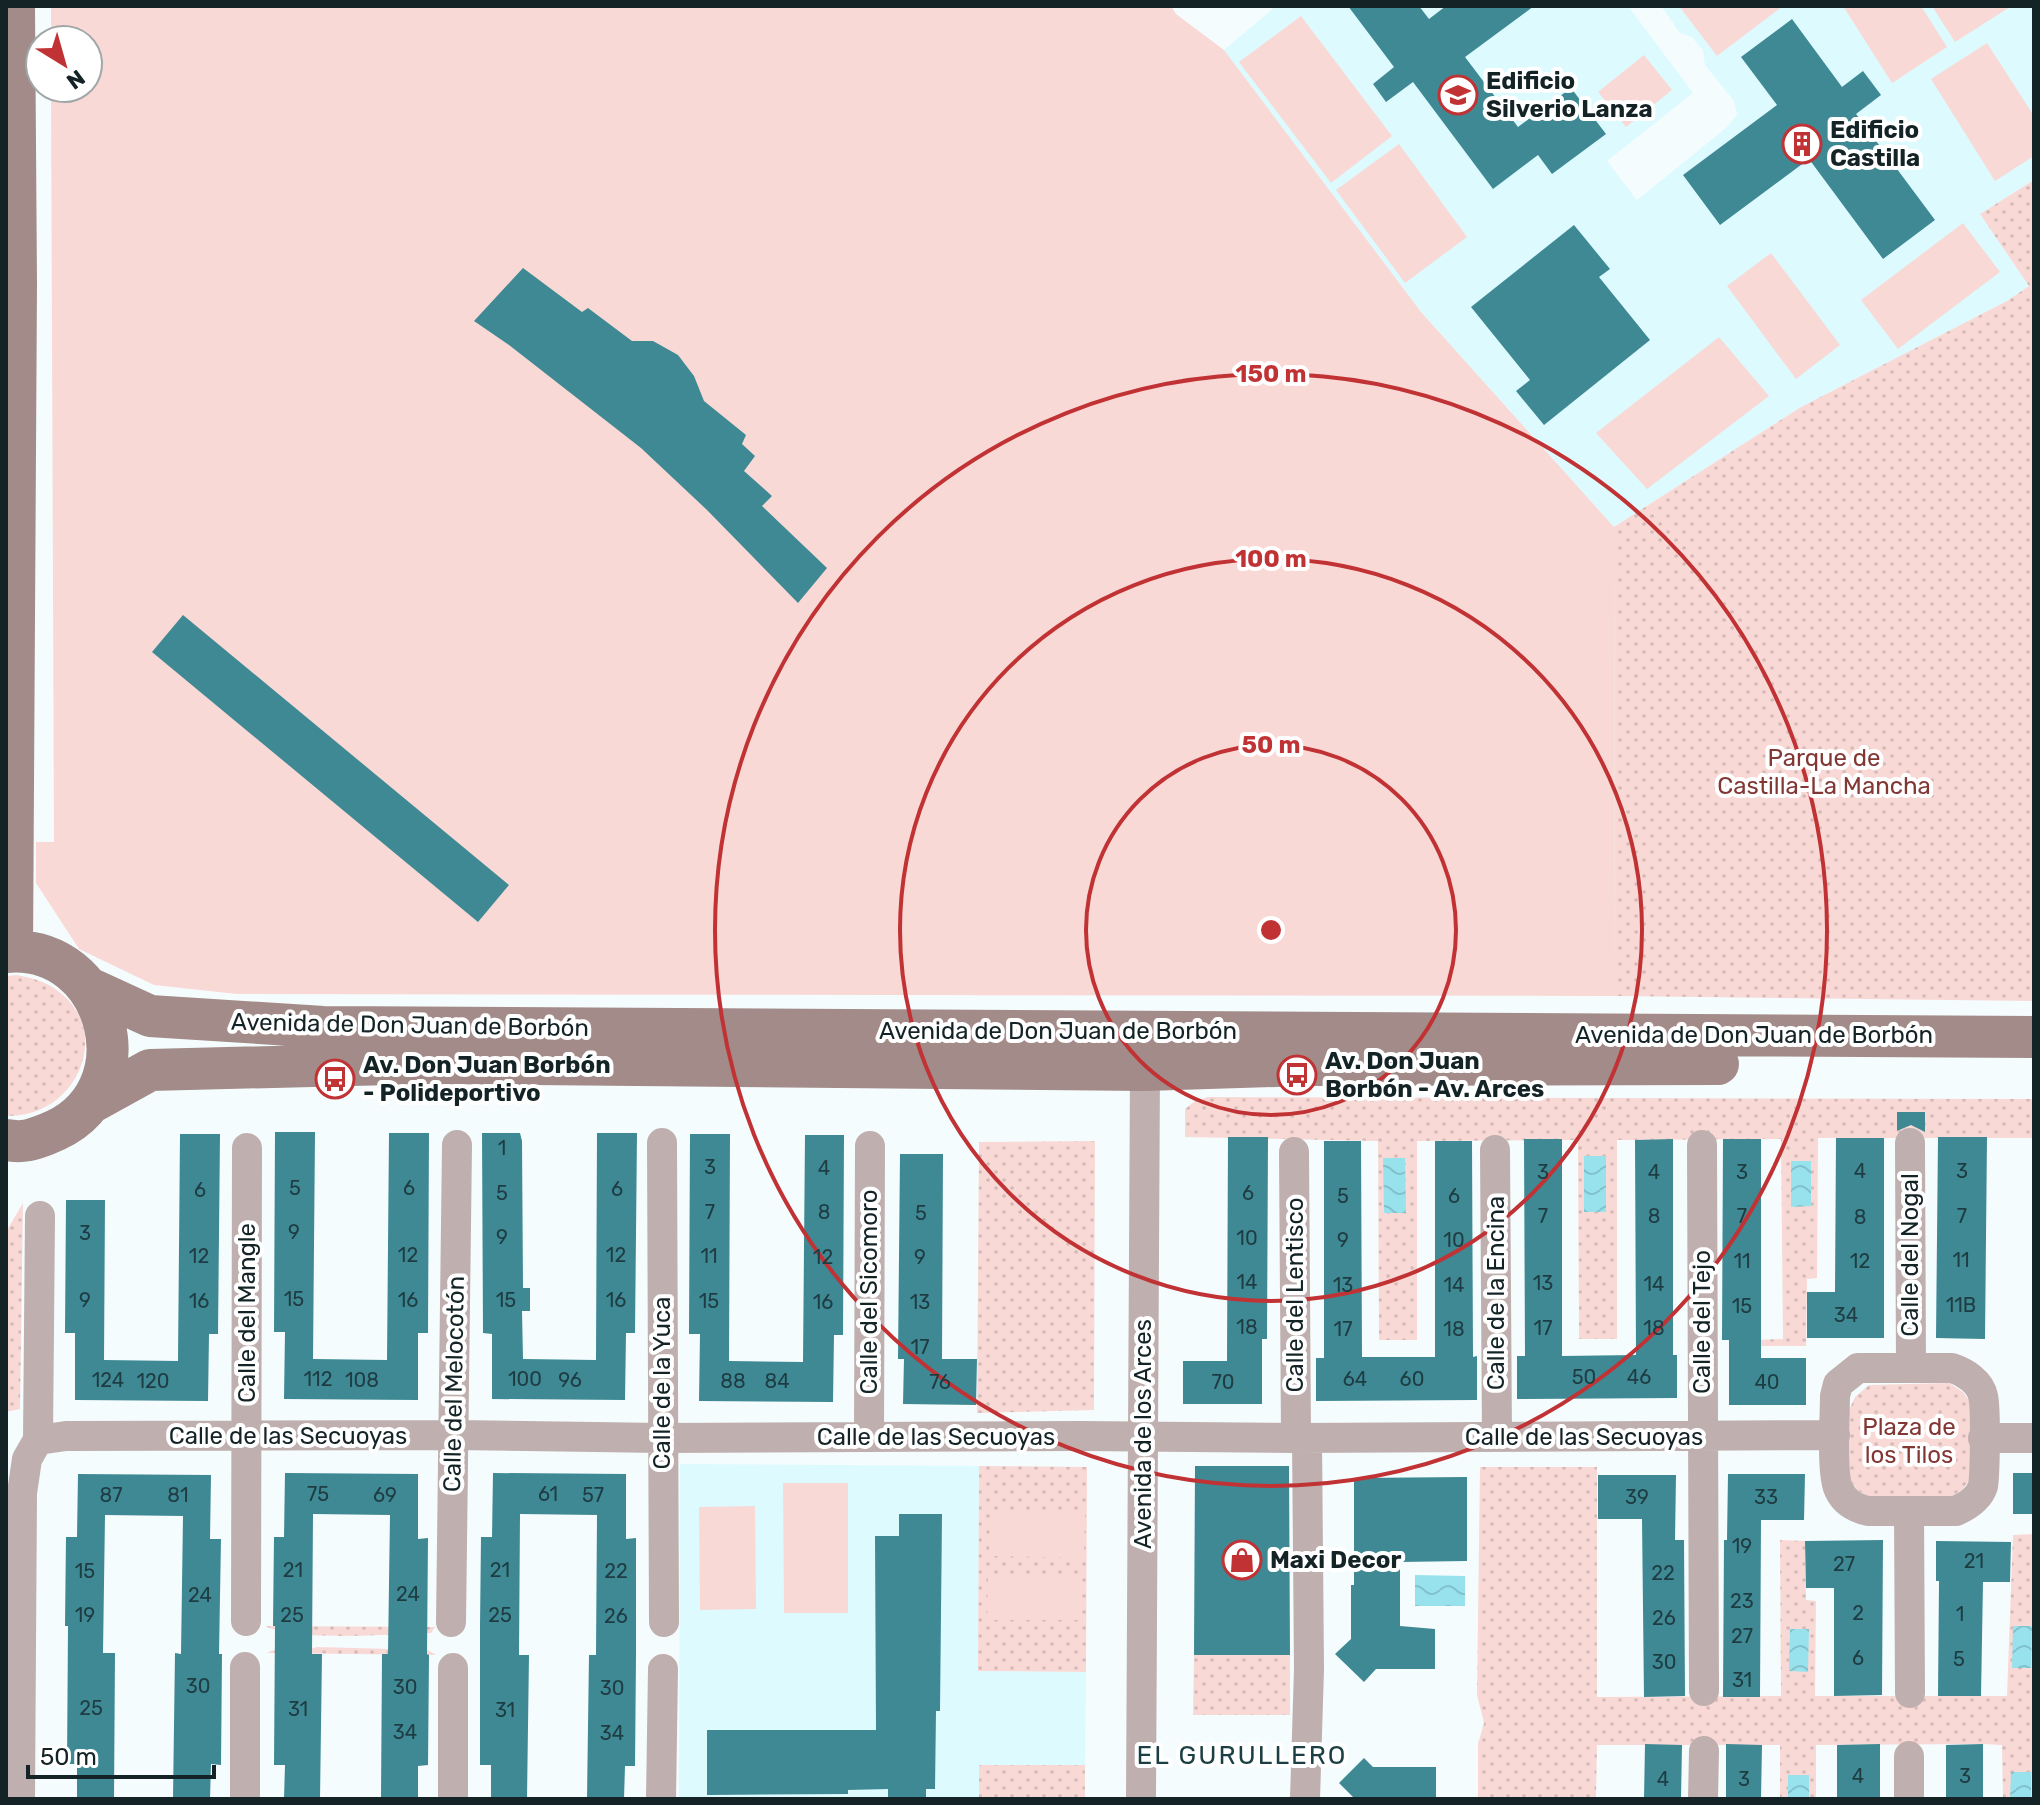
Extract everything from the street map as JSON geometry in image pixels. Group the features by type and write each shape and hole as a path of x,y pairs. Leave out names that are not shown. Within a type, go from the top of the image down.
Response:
{"street":[{"path":"9,952 14,6"},
{"name":"Avenida de Don Juan de Borbón","path":"9,952 47,958 74,973 89,988 150,1016 323,1027 2034,1037"},
{"path":"89,988 104,1018 109,1040 105,1073 92,1102"},
{"name":"Avenida de Don Juan de Borbón","path":"6,1140 23,1143 68,1126 92,1102 150,1070 430,1063 1145,1070 1308,1065 2034,1063"},
{"name":"Avenida de los Arces","path":"1141,1799 1145,1070"},
{"name":"Calle de la Yuca","path":"662,1143 664,1622"},
{"name":"Calle del Nogal","path":"1910,1143 1911,1368"},
{"name":"Calle del Melocotón","path":"451,1622 457,1145"},
{"name":"Calle del Tejo","path":"1702,1145 1704,1691"},
{"name":"Calle del Sicomoro","path":"869,1437 870,1146"},
{"name":"Calle del Mangle","path":"246,1621 247,1148"},
{"name":"Calle de la Encina","path":"1495,1150 1497,1437"},
{"name":"Calle del Lentisco","path":"1294,1152 1309,1669 1305,1799"},
{"path":"20,1799 22,1493 27,1459 38,1440 40,1216"},
{"path":"1858,1368 1911,1368 1952,1368 1964,1372 1984,1397 1983,1486 1968,1505 1956,1511 1868,1511 1855,1508 1847,1502 1836,1483 1835,1396 1838,1384 1858,1368"},
{"name":"Calle de las Secuoyas","path":"38,1440 66,1436 1302,1438 1835,1435"},
{"path":"1983,1438 2034,1438"},
{"path":"1909,1511 1910,1693"},
{"path":"245,1667 245,1799"},
{"path":"453,1668 453,1799"},
{"path":"661,1799 663,1669"},
{"path":"1703,1799 1704,1751"},
{"path":"1909,1756 1909,1799"}],"shaded area":[{"path":"1276,6 1628,6 1693,93 1607,161 1637,200 1726,128 1737,115 1734,101 1705,65 1703,51 1692,37 1680,33 1661,6 2034,6 2034,180 1980,214 2029,286 2007,301 1801,407 1614,527 1421,312 1224,50"},
{"path":"680,1464 979,1466 978,1671 1086,1672 1085,1765 979,1765 979,1799 679,1799"}],"green space":[{"path":"51,6 1171,6 1176,14 1224,50 1421,312 1614,527 1615,996 237,994 154,985 79,949 36,883 36,842 54,842 51,104 104,104 104,24 51,24"},
{"path":"1679,6 1783,6 1717,56"},
{"path":"1843,6 1921,6 1947,47 1892,83"},
{"path":"1932,6 2010,6 2010,7 1955,42"},
{"path":"1301,16 1392,136 1331,183 1239,62"},
{"path":"1987,43 2034,116 2034,156 1995,181 1931,79"},
{"path":"1644,55 1672,90 1626,127 1598,92"},
{"path":"1399,144 1467,237 1405,283 1336,190"},
{"name":"Parque de Castilla-La Mancha","path":"2034,180 2034,1001 1615,996 1614,527 1801,407 2007,301 2029,286 1980,214"},
{"path":"1963,223 2000,272 1898,349 1861,300"},
{"path":"1771,253 1840,345 1796,379 1727,286"},
{"path":"1719,337 1769,396 1647,489 1596,433"},
{"path":"17,975 48,985 75,1009 84,1029 85,1050 79,1070 68,1089 51,1104 30,1113 6,1116 6,976"},
{"path":"1208,1097 2034,1099 2034,1138 1818,1138 1817,1278 1807,1279 1806,1346 1755,1346 1755,1340 1783,1339 1781,1139 1617,1140 1617,1339 1579,1339 1578,1140 1417,1141 1417,1340 1379,1340 1378,1141 1185,1137 1185,1109 1195,1101"},
{"path":"1095,1141 1094,1410 977,1413 979,1142"},
{"path":"23,1203 20,1409 6,1412 6,1232"},
{"name":"Plaza de los Tilos","path":"1949,1383 1963,1392 1970,1402 1970,1480 1963,1489 1951,1497 1871,1498 1858,1491 1848,1477 1849,1410 1855,1397 1869,1385"},
{"path":"979,1466 1087,1467 1086,1672 978,1671"},
{"path":"1480,1467 1597,1467 1597,1697 1781,1696 1780,1540 1805,1541 1806,1600 1816,1601 1815,1696 2007,1696 2013,1535 2034,1534 2034,1799 2003,1799 2002,1745 1983,1744 1816,1745 1816,1799 1780,1799 1780,1745 1597,1745 1596,1799 1478,1799 1478,1744 1484,1723 1477,1695"},
{"path":"783,1483 848,1483 848,1613 784,1613"},
{"path":"755,1506 756,1609 700,1610 699,1507"},
{"path":"990,1511 1085,1513 1084,1558 989,1556"},
{"path":"988,1576 1082,1576 1082,1620 987,1620"},
{"path":"265,1626 435,1627 431,1633 322,1636"},
{"path":"278,1649 428,1650 436,1655 267,1653"},
{"path":"1194,1655 1290,1655 1290,1715 1193,1715"},
{"path":"979,1765 1085,1765 1085,1799 979,1799"}],"water":[{"path":"1584,1156 1606,1156 1606,1212 1584,1212"},
{"path":"1383,1158 1405,1158 1406,1213 1384,1213"},
{"path":"1791,1161 1811,1161 1811,1206 1791,1207"},
{"path":"1415,1575 1465,1576 1465,1606 1415,1606"},
{"path":"2013,1626 2032,1626 2031,1668 2012,1668"},
{"path":"1790,1629 1809,1629 1808,1672 1789,1671"},
{"path":"2011,1772 2031,1772 2031,1799 2010,1799"},
{"path":"1788,1775 1809,1775 1809,1799 1788,1799"}],"building":[{"name":"Edificio Silverio Lanza","path":"1348,6 1419,6 1429,19 1446,6 1534,6 1465,57 1518,127 1571,88 1606,134 1552,174 1538,155 1493,189 1413,82 1386,102 1373,84 1394,67"},
{"name":"Edificio Castilla","path":"1792,19 1842,87 1863,71 1881,95 1856,114 1935,220 1883,259 1809,159 1720,225 1683,175 1777,105 1741,57"},
{"path":"1574,225 1610,269 1599,277 1650,340 1544,425 1516,391 1530,380 1471,307"},
{"path":"523,268 582,312 588,308 632,341 653,341 678,355 694,376 704,401 746,435 742,444 755,456 744,471 772,496 762,506 827,568 798,603 641,448 474,321"},
{"path":"183,615 509,885 478,922 152,652"},
{"path":"1897,1112 1925,1112 1925,1132 1911,1125 1897,1131"},
{"path":"275,1132 315,1132 313,1359 387,1360 389,1133 429,1133 428,1333 418,1333 418,1400 284,1399 285,1332 274,1332"},
{"path":"482,1133 520,1133 522,1141 523,1288 530,1288 530,1311 522,1311 523,1359 596,1360 597,1133 637,1133 635,1333 626,1333 625,1400 492,1399 492,1334 483,1333"},
{"path":"180,1134 220,1134 218,1334 209,1334 208,1401 75,1400 75,1333 65,1333 66,1200 105,1200 104,1360 178,1361"},
{"path":"690,1134 730,1134 729,1361 803,1362 805,1135 844,1135 843,1335 834,1335 833,1402 699,1401 700,1334 689,1334"},
{"path":"1228,1137 1268,1137 1267,1339 1262,1339 1262,1404 1183,1404 1183,1361 1227,1361"},
{"path":"1938,1137 1987,1137 1985,1339 1936,1338"},
{"path":"1836,1138 1884,1138 1884,1338 1807,1338 1807,1292 1835,1292"},
{"path":"1524,1139 1562,1139 1562,1356 1636,1355 1635,1140 1673,1139 1673,1355 1677,1355 1677,1398 1517,1399 1517,1356 1525,1356"},
{"path":"1723,1139 1761,1139 1761,1358 1806,1358 1806,1405 1729,1405 1729,1340 1722,1340"},
{"path":"1324,1141 1361,1141 1362,1357 1435,1357 1435,1141 1472,1141 1473,1357 1477,1356 1477,1400 1316,1401 1316,1358 1324,1358"},
{"path":"900,1154 943,1154 942,1359 977,1359 976,1405 903,1404 904,1359 898,1359"},
{"name":"Maxi Decor","path":"1195,1466 1289,1466 1290,1655 1194,1655"},
{"path":"285,1473 418,1474 418,1539 428,1538 429,1655 428,1765 418,1766 418,1799 381,1799 382,1654 388,1654 390,1515 313,1514 312,1654 322,1654 320,1799 284,1799 285,1765 274,1765 273,1626 274,1537 284,1537"},
{"path":"493,1473 626,1474 626,1539 636,1538 636,1655 635,1766 625,1766 624,1799 587,1799 589,1655 596,1655 597,1515 520,1514 519,1655 529,1655 527,1799 491,1799 491,1765 480,1765 480,1626 481,1537 492,1537"},
{"path":"2013,1473 2034,1473 2034,1514 2013,1514"},
{"path":"78,1474 211,1475 210,1539 221,1539 219,1654 222,1654 221,1765 211,1764 210,1799 173,1799 175,1653 181,1654 183,1516 105,1515 103,1653 115,1653 114,1799 77,1799 77,1764 67,1764 68,1626 65,1626 66,1537 77,1537"},
{"path":"1728,1474 1805,1474 1804,1520 1761,1520 1760,1697 1723,1697 1724,1540 1727,1540"},
{"path":"1598,1475 1676,1475 1675,1540 1684,1540 1685,1696 1644,1697 1642,1519 1598,1519"},
{"path":"1467,1477 1467,1561 1400,1562 1400,1626 1435,1629 1435,1669 1376,1669 1364,1682 1335,1654 1351,1639 1354,1478"},
{"path":"899,1514 942,1514 940,1711 936,1711 935,1789 926,1789 926,1799 888,1799 888,1789 848,1790 848,1794 707,1795 707,1730 876,1730 875,1536 899,1536"},
{"path":"1883,1540 1882,1695 1834,1696 1834,1588 1806,1588 1805,1541"},
{"path":"1936,1541 2011,1542 2010,1582 1983,1582 1981,1696 1938,1696 1939,1581 1936,1581"},
{"path":"1645,1744 1682,1745 1681,1799 1644,1799"},
{"path":"1726,1744 1762,1745 1761,1799 1726,1799"},
{"path":"1880,1744 1880,1799 1837,1799 1837,1745"},
{"path":"1983,1744 1983,1799 1946,1799 1946,1745"},
{"path":"1364,1758 1373,1767 1436,1767 1436,1799 1355,1799 1339,1783"}],"place":[{"name":"Edificio Silverio Lanza","path":"1458,95"},
{"name":"Edificio Castilla","path":"1802,144"},
{"name":"Av. Don Juan Borbón - Av. Arces","path":"1297,1075"},
{"name":"Av. Don Juan Borbón - Polideportivo","path":"335,1079"},
{"name":"Maxi Decor","path":"1242,1560"}],"district":[{"name":"EL GURULLERO","path":"1242,1755"}]}
